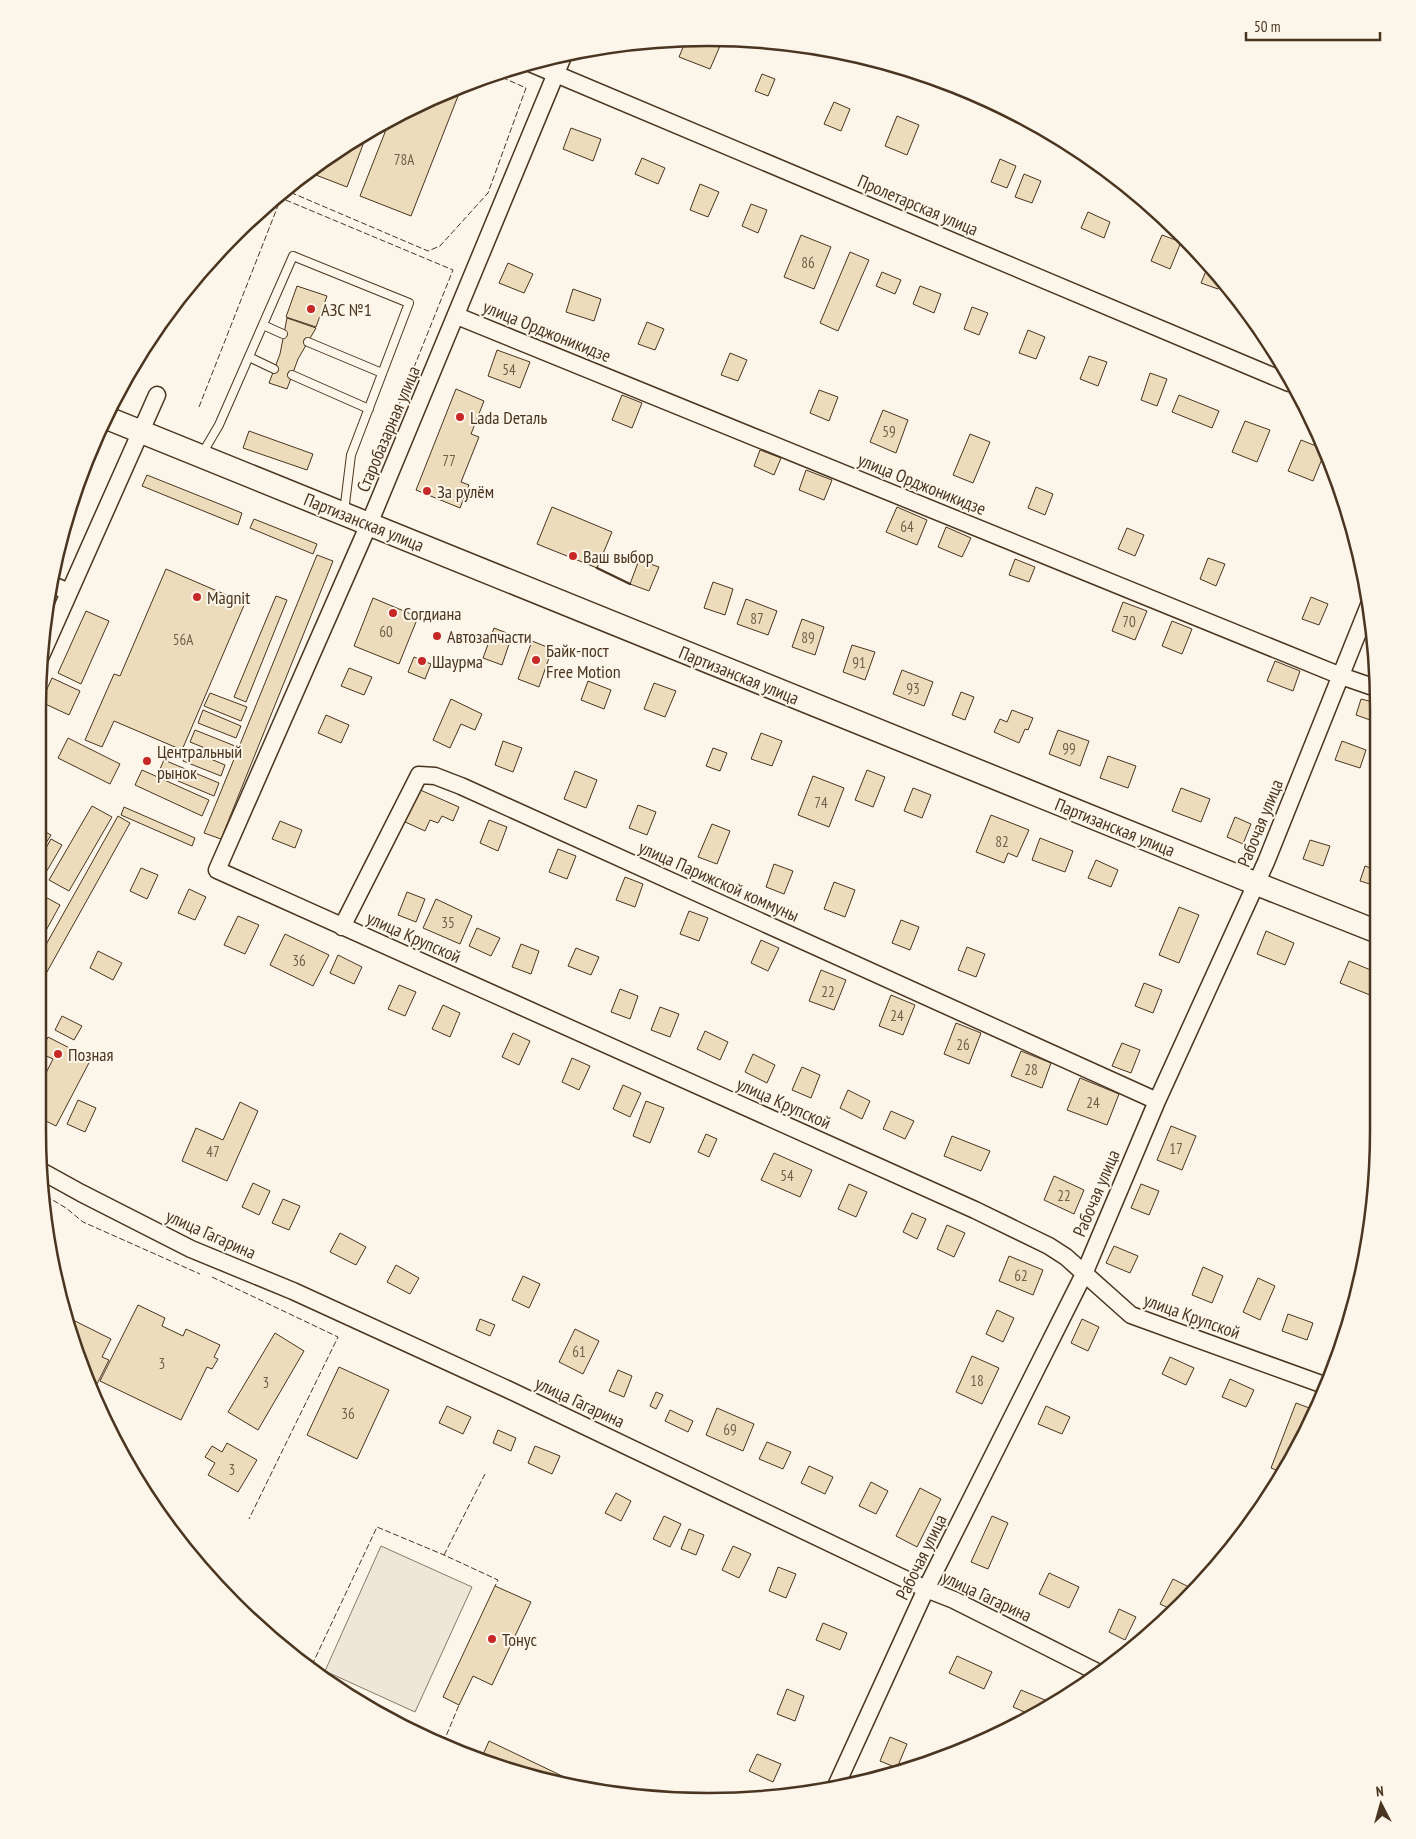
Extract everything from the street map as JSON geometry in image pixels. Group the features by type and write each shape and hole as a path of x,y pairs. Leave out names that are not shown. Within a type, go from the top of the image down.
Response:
{"main road":[{"name":"Партизанская улица","path":"112,420 1370,929"}],"street":[{"name":"Старобазарная улица","path":"217,870 369,524 457,316 560,64"},
{"name":"Пролетарская улица","path":"541,68 1283,380"},
{"name":"улица Орджоникидзе","path":"457,316 1341,676 1369,686"},
{"path":"53,619 62,589 157,395"},
{"name":"Рабочая улица","path":"839,1780 926,1589 1084,1274 1156,1101 1257,884 1364,619"},
{"name":"улица Парижской коммуны","path":"342,926 418,775 435,776 479,794 1156,1101"},
{"name":"улица Крупской","path":"217,870 975,1210 1048,1246 1066,1257 1130,1315 1319,1384"},
{"name":"улица Гагарина","path":"48,1175 191,1250 293,1291 480,1377 926,1589 954,1600 1092,1670"}],"lane":[{"path":"200,456 219,425 293,256 409,302 351,455 344,514"},
{"path":"263,326 283,334"},
{"path":"308,342 382,373"},
{"path":"249,357 274,369"},
{"path":"292,375 369,409"}],"shaded area":[{"path":"381,1546 472,1587 415,1712 325,1670"}],"building":[{"path":"683,47 720,47 710,69 679,57"},
{"path":"762,74 775,79 768,96 755,91"},
{"path":"458,96 411,216 360,196 386,130 415,114"},
{"path":"834,102 850,109 841,131 824,124"},
{"path":"897,116 919,125 907,155 885,146"},
{"path":"571,128 601,139 593,161 563,149"},
{"path":"363,143 347,187 316,175"},
{"path":"642,158 665,168 658,184 635,174"},
{"path":"1000,159 1016,166 1007,188 991,182"},
{"path":"1024,174 1041,181 1032,203 1015,197"},
{"path":"700,184 719,192 708,217 690,210"},
{"path":"751,204 767,210 758,233 742,226"},
{"path":"1088,212 1110,222 1104,238 1081,228"},
{"path":"801,235 831,247 814,289 784,277"},
{"path":"1162,235 1176,240 1180,244 1170,269 1151,261"},
{"path":"850,252 869,260 838,331 820,323"},
{"path":"508,263 533,274 524,293 499,283"},
{"path":"882,272 901,280 895,294 876,286"},
{"path":"1206,272 1219,287 1218,289 1201,283"},
{"path":"297,286 327,296 316,327 286,317"},
{"path":"920,286 941,294 934,313 913,304"},
{"path":"573,289 601,299 594,321 566,312"},
{"path":"972,307 988,313 979,335 964,329"},
{"path":"287,318 316,328 298,359 287,389 269,383 280,354"},
{"path":"647,322 664,329 655,350 638,344"},
{"path":"1028,330 1045,337 1036,359 1019,353"},
{"path":"497,350 530,362 520,388 488,376"},
{"path":"730,353 747,360 738,381 721,375"},
{"path":"1089,356 1107,362 1098,386 1080,379"},
{"path":"1150,373 1167,379 1157,406 1141,400"},
{"path":"456,389 484,401 471,434 479,437 461,482 469,485 460,508 416,490"},
{"path":"819,390 838,397 829,421 810,413"},
{"path":"622,395 642,403 632,428 612,420"},
{"path":"1179,395 1219,411 1212,428 1172,412"},
{"path":"883,410 908,420 896,453 870,442"},
{"path":"1245,421 1270,430 1257,462 1232,452"},
{"path":"249,431 313,454 307,470 243,448"},
{"path":"970,434 990,442 973,483 953,475"},
{"path":"1301,440 1315,446 1321,461 1313,481 1288,471"},
{"path":"760,450 781,458 774,475 754,466"},
{"path":"806,470 832,480 824,500 799,490"},
{"path":"147,475 242,513 238,525 142,486"},
{"path":"1036,487 1053,494 1045,515 1028,508"},
{"path":"552,507 612,532 597,568 537,544"},
{"path":"897,507 927,520 917,545 886,532"},
{"path":"254,519 317,544 313,554 250,528"},
{"path":"946,527 971,538 962,557 938,547"},
{"path":"1127,528 1144,535 1135,556 1118,549"},
{"path":"317,555 333,561 221,839 204,833"},
{"path":"1208,558 1225,564 1216,586 1200,579"},
{"path":"1015,559 1035,567 1029,582 1009,575"},
{"path":"639,560 659,567 649,591 630,584"},
{"path":"166,569 245,603 182,750 114,721 102,747 85,740 114,674 120,676"},
{"path":"713,582 733,589 725,615 704,608"},
{"path":"276,596 287,600 246,702 234,697"},
{"path":"1311,597 1328,604 1319,625 1302,619"},
{"path":"373,598 418,617 399,664 354,646"},
{"path":"746,599 777,611 768,635 737,624"},
{"path":"1123,602 1147,611 1135,640 1112,631"},
{"path":"86,611 109,621 81,684 58,673"},
{"path":"802,619 824,627 815,655 792,647"},
{"path":"1172,621 1192,629 1182,654 1162,646"},
{"path":"494,628 512,635 502,665 483,658"},
{"path":"532,641 552,649 539,687 518,679"},
{"path":"852,645 875,652 865,680 843,672"},
{"path":"414,657 431,664 425,679 408,672"},
{"path":"1275,661 1300,671 1293,691 1267,681"},
{"path":"349,668 372,677 364,695 341,686"},
{"path":"902,670 933,682 924,706 893,694"},
{"path":"52,678 80,691 69,715 46,704 47,689"},
{"path":"588,681 611,690 604,709 581,700"},
{"path":"654,683 676,691 665,717 644,709"},
{"path":"961,692 974,697 965,720 952,715"},
{"path":"210,693 247,707 241,721 204,706"},
{"path":"451,699 482,714 475,730 461,724 450,748 433,740"},
{"path":"1361,699 1370,701 1370,720 1356,715"},
{"path":"203,710 241,726 236,738 198,723"},
{"path":"1012,710 1033,718 1028,730 1025,729 1019,743 994,732 1000,719 1007,722"},
{"path":"326,715 349,725 341,743 318,733"},
{"path":"195,730 235,746 230,758 190,742"},
{"path":"1058,730 1089,741 1080,766 1049,754"},
{"path":"761,733 782,741 772,766 751,759"},
{"path":"68,738 120,764 110,784 58,758"},
{"path":"503,741 522,748 513,772 495,765"},
{"path":"1342,741 1366,750 1360,768 1335,760"},
{"path":"713,748 727,753 720,771 706,766"},
{"path":"187,749 225,765 221,776 183,761"},
{"path":"1108,756 1136,766 1128,788 1100,778"},
{"path":"164,760 219,783 214,796 178,781 180,777 160,769"},
{"path":"142,770 209,800 202,816 135,785"},
{"path":"867,770 885,777 873,807 855,800"},
{"path":"575,771 597,780 586,808 564,799"},
{"path":"813,776 844,788 829,827 798,815"},
{"path":"913,788 931,795 922,818 904,811"},
{"path":"1181,788 1210,799 1201,822 1172,811"},
{"path":"418,789 459,807 453,821 442,816 438,823 430,820 425,831 403,821"},
{"path":"638,805 656,812 647,835 629,828"},
{"path":"92,806 112,817 69,891 49,880"},
{"path":"124,807 195,838 192,846 121,815"},
{"path":"991,815 1029,830 1017,857 1008,853 1004,863 976,852"},
{"path":"118,816 130,823 46,974 46,945"},
{"path":"1235,817 1251,824 1243,844 1227,837"},
{"path":"489,820 507,827 498,851 480,843"},
{"path":"280,821 302,830 295,848 272,839"},
{"path":"712,824 730,831 717,864 698,857"},
{"path":"46,832 51,835 46,843"},
{"path":"1040,838 1073,851 1065,872 1032,860"},
{"path":"51,839 62,845 46,872 46,848"},
{"path":"1310,840 1330,846 1323,866 1303,859"},
{"path":"558,849 576,856 567,879 549,872"},
{"path":"1096,860 1118,870 1111,887 1088,878"},
{"path":"774,864 793,871 784,894 766,887"},
{"path":"1365,866 1370,868 1370,884 1360,881"},
{"path":"141,868 158,875 147,899 130,891"},
{"path":"625,877 643,884 635,907 616,900"},
{"path":"834,882 855,890 845,917 824,909"},
{"path":"189,889 206,897 195,920 178,913"},
{"path":"407,892 425,899 416,922 398,915"},
{"path":"46,897 60,905 46,930"},
{"path":"436,899 472,916 460,944 423,928"},
{"path":"1179,907 1199,915 1179,963 1159,955"},
{"path":"689,911 708,918 699,941 680,934"},
{"path":"238,916 259,925 245,954 224,945"},
{"path":"901,920 919,927 910,950 892,943"},
{"path":"477,928 500,938 491,956 469,946"},
{"path":"1266,931 1294,943 1285,965 1257,954"},
{"path":"285,934 329,955 313,986 270,965"},
{"path":"761,940 779,948 768,971 751,963"},
{"path":"521,944 539,951 531,974 512,967"},
{"path":"967,947 985,954 976,977 958,970"},
{"path":"576,948 599,957 591,975 568,966"},
{"path":"98,951 122,963 113,980 90,968"},
{"path":"338,955 362,967 354,984 330,973"},
{"path":"1349,961 1370,970 1370,995 1340,983"},
{"path":"821,970 846,980 834,1010 809,1001"},
{"path":"1144,983 1162,990 1153,1013 1135,1006"},
{"path":"399,985 416,992 405,1016 388,1009"},
{"path":"620,989 638,996 630,1019 611,1012"},
{"path":"891,995 915,1005 903,1035 879,1026"},
{"path":"443,1005 460,1013 450,1037 432,1029"},
{"path":"660,1007 679,1014 670,1037 651,1030"},
{"path":"62,1016 82,1026 74,1040 55,1030"},
{"path":"956,1023 981,1033 969,1064 944,1054"},
{"path":"705,1031 728,1042 720,1060 697,1049"},
{"path":"513,1033 530,1041 519,1065 502,1057"},
{"path":"48,1037 91,1059 56,1126 46,1121 46,1073 53,1059 46,1056 46,1041"},
{"path":"1122,1043 1140,1050 1131,1073 1112,1066"},
{"path":"1021,1051 1051,1063 1042,1088 1011,1076"},
{"path":"753,1054 775,1065 767,1083 745,1072"},
{"path":"572,1058 590,1066 579,1090 562,1082"},
{"path":"802,1067 820,1075 811,1098 792,1090"},
{"path":"1080,1078 1119,1094 1107,1125 1067,1110"},
{"path":"623,1085 641,1093 630,1117 613,1109"},
{"path":"848,1090 870,1101 862,1119 840,1108"},
{"path":"78,1100 96,1108 85,1132 67,1124"},
{"path":"646,1101 664,1108 650,1143 633,1136"},
{"path":"240,1102 258,1111 227,1181 182,1161 196,1128 223,1140"},
{"path":"891,1111 914,1121 905,1139 883,1129"},
{"path":"1171,1126 1196,1136 1182,1170 1157,1160"},
{"path":"706,1134 717,1139 709,1157 698,1152"},
{"path":"952,1136 990,1151 981,1171 944,1156"},
{"path":"774,1153 812,1170 800,1197 761,1180"},
{"path":"1054,1176 1084,1190 1074,1214 1044,1200"},
{"path":"253,1183 270,1191 259,1215 242,1207"},
{"path":"849,1184 867,1192 856,1217 838,1209"},
{"path":"1141,1184 1159,1191 1149,1215 1131,1208"},
{"path":"283,1199 300,1206 289,1230 272,1223"},
{"path":"912,1213 926,1219 917,1239 903,1232"},
{"path":"947,1225 965,1233 954,1257 937,1249"},
{"path":"340,1233 366,1247 356,1265 330,1252"},
{"path":"1114,1246 1138,1256 1130,1273 1106,1263"},
{"path":"1009,1256 1043,1270 1033,1295 999,1281"},
{"path":"396,1265 419,1278 410,1294 387,1282"},
{"path":"1203,1267 1223,1276 1212,1303 1192,1295"},
{"path":"523,1276 540,1284 529,1308 512,1300"},
{"path":"1258,1278 1275,1286 1260,1320 1243,1312"},
{"path":"138,1305 165,1318 162,1326 183,1336 186,1329 220,1345 214,1357 218,1359 212,1369 207,1367 181,1420 100,1381"},
{"path":"997,1310 1014,1318 1003,1342 986,1334"},
{"path":"1288,1314 1313,1323 1307,1340 1282,1331"},
{"path":"480,1319 495,1325 490,1336 476,1330"},
{"path":"1082,1319 1099,1327 1088,1351 1071,1343"},
{"path":"74,1321 111,1339 102,1357 109,1360 97,1384 81,1344"},
{"path":"575,1329 599,1341 583,1374 559,1362"},
{"path":"275,1333 304,1351 258,1430 228,1412"},
{"path":"972,1356 999,1368 982,1404 956,1392"},
{"path":"1170,1357 1194,1368 1186,1385 1162,1374"},
{"path":"339,1367 389,1390 357,1459 307,1435"},
{"path":"618,1370 632,1376 624,1397 609,1391"},
{"path":"1230,1379 1254,1390 1246,1407 1222,1397"},
{"path":"656,1392 663,1395 656,1409 650,1406"},
{"path":"1296,1403 1309,1408 1276,1470 1271,1468"},
{"path":"447,1406 471,1417 463,1434 439,1423"},
{"path":"1046,1406 1070,1417 1062,1434 1038,1424"},
{"path":"717,1408 754,1424 743,1451 706,1435"},
{"path":"670,1410 693,1421 688,1432 665,1421"},
{"path":"498,1430 516,1438 511,1451 493,1443"},
{"path":"767,1442 791,1452 783,1469 759,1459"},
{"path":"227,1443 257,1460 238,1492 208,1475 215,1463 205,1457 212,1446 222,1452"},
{"path":"535,1446 560,1456 552,1474 528,1463"},
{"path":"809,1466 833,1477 825,1494 801,1483"},
{"path":"871,1482 888,1491 876,1514 859,1506"},
{"path":"920,1488 941,1499 917,1547 896,1536"},
{"path":"616,1493 631,1501 621,1521 605,1513"},
{"path":"664,1516 681,1524 670,1547 653,1539"},
{"path":"992,1516 1008,1523 988,1569 971,1562"},
{"path":"689,1529 704,1535 696,1555 681,1549"},
{"path":"733,1546 751,1554 739,1578 722,1570"},
{"path":"778,1567 796,1574 786,1598 769,1591"},
{"path":"1049,1573 1079,1587 1069,1608 1039,1594"},
{"path":"1173,1579 1188,1586 1167,1607 1160,1604"},
{"name":"Тонус","path":"495,1586 531,1602 492,1685 473,1676 459,1705 443,1697"},
{"path":"1119,1609 1136,1617 1125,1640 1109,1632"},
{"path":"823,1623 847,1633 840,1650 816,1640"},
{"path":"957,1656 992,1672 984,1689 949,1673"},
{"path":"787,1689 804,1696 795,1721 777,1714"},
{"path":"1021,1690 1045,1700 1024,1712 1013,1707"},
{"path":"890,1737 907,1744 898,1764 892,1766 880,1761"},
{"path":"489,1741 562,1776 495,1758 484,1753"},
{"path":"757,1754 781,1764 773,1782 749,1771"}],"fence":[{"path":"293,193 428,251 440,246 488,193 526,88 504,78"},
{"path":"285,200 453,270 370,477"},
{"path":"199,407 278,205"},
{"path":"50,1199 83,1222 200,1274"},
{"path":"212,1277 338,1337 249,1519"},
{"path":"444,1555 485,1474"},
{"path":"313,1662 377,1527 498,1580 495,1586"},
{"path":"445,1738 459,1705"}],"wall":[{"path":"597,568 630,584"}],"place":[{"name":"АЗС №1","path":"311,309"},
{"name":"Lada Dеталь","path":"460,417"},
{"name":"За рулём","path":"427,491"},
{"name":"Ваш выбор","path":"573,556"},
{"name":"Magnit","path":"197,597"},
{"name":"Согдиана","path":"393,613"},
{"name":"Автозапчасти","path":"437,636"},
{"name":"Байк-пост Free Motion","path":"536,660"},
{"name":"Шаурма","path":"422,661"},
{"name":"Центральный рынок","path":"147,761"},
{"name":"Позная","path":"58,1054"},
{"name":"Тонус","path":"492,1639"}]}
